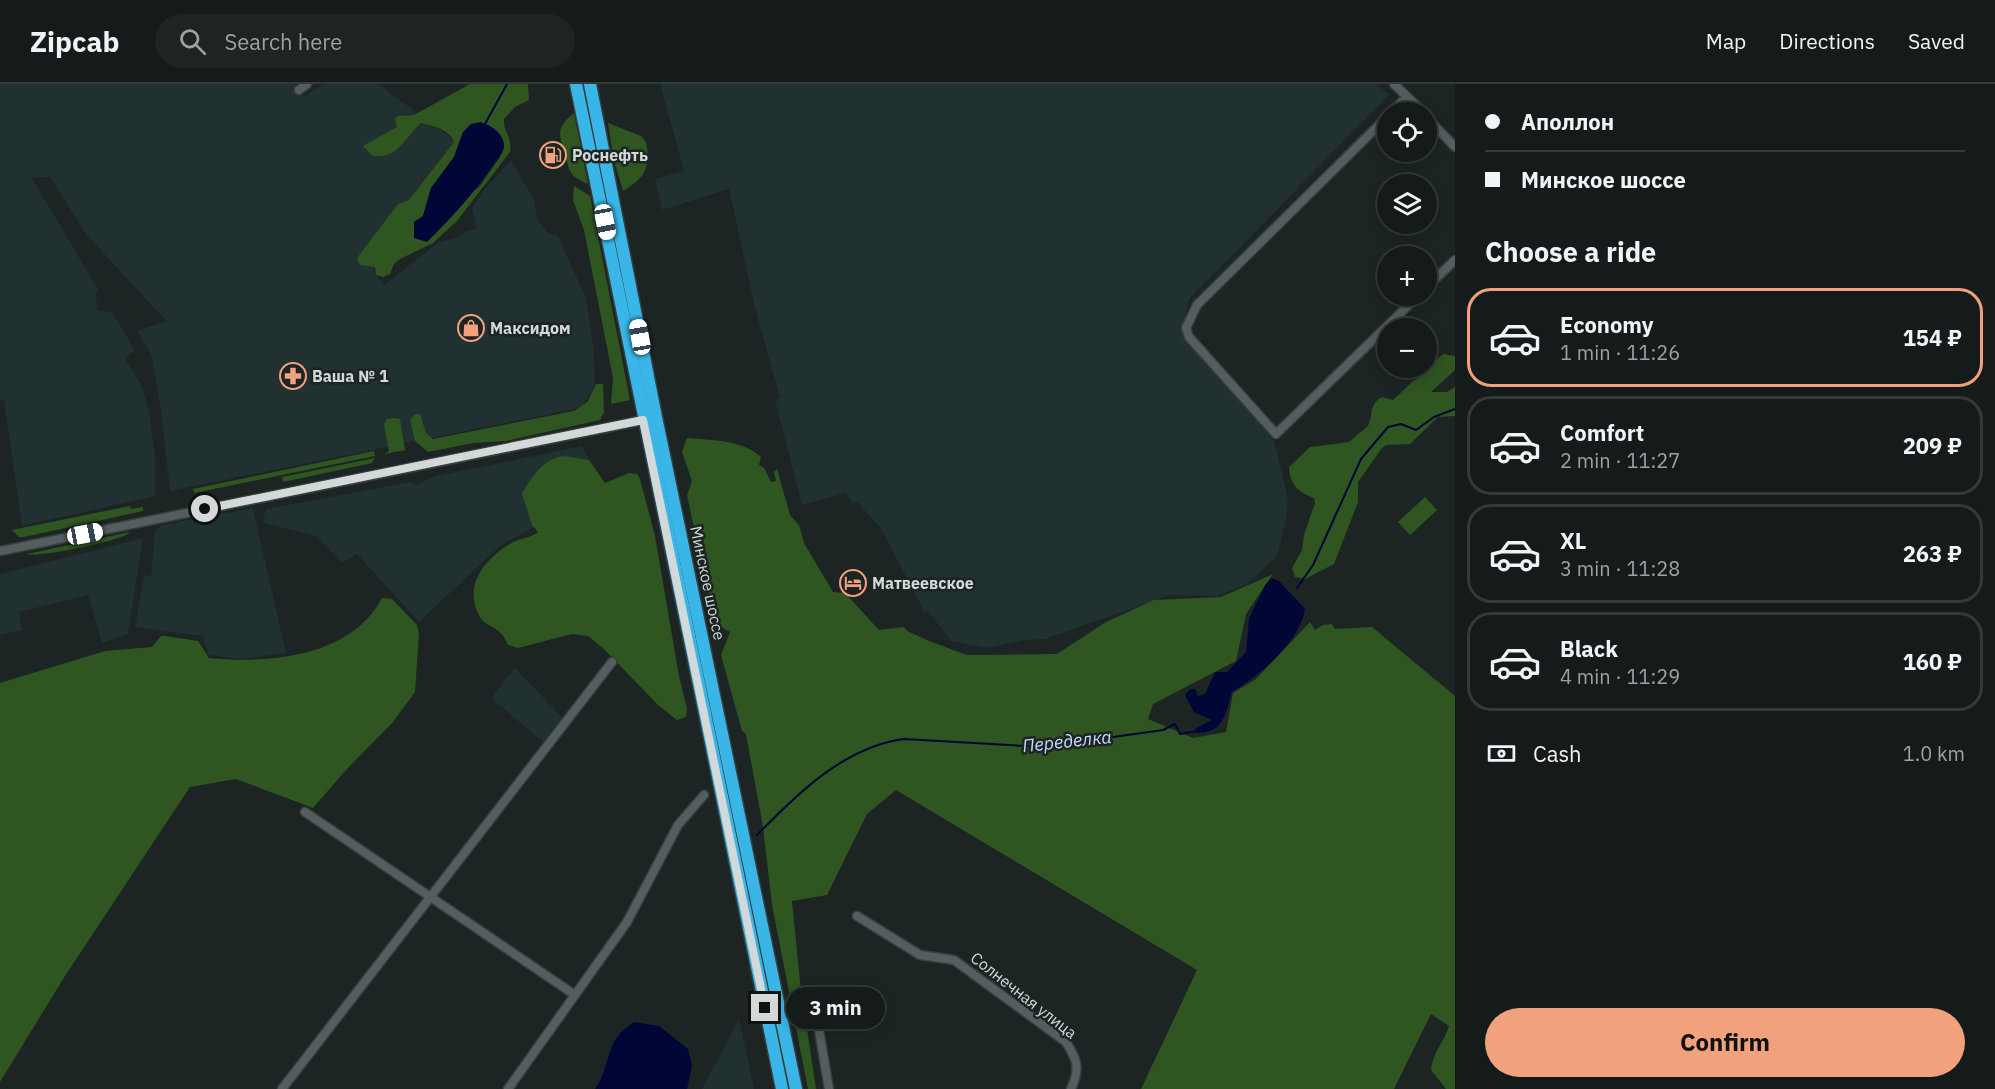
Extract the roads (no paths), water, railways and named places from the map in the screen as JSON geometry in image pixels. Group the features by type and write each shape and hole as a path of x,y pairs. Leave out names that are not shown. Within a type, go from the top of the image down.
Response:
{"highway":[{"name":"Минское шоссе","path":"576,84 796,1089"},
{"name":"Минское шоссе","path":"590,84 650,418 782,1089"}],"street":[{"path":"298,90 307,84"},
{"path":"1394,84 1412,102"},
{"path":"1402,102 1407,97"},
{"path":"1377,127 1197,305 1186,328 1189,337 1276,434 1408,306"},
{"path":"1437,128 1455,147"},
{"path":"1437,277 1455,260"},
{"path":"0,550 650,418"},
{"path":"282,1089 612,662"},
{"path":"508,1089 637,907 678,825 704,795"},
{"path":"305,812 575,995"},
{"name":"Солнечная улица","path":"857,916 920,955 954,960 1066,1042 1076,1058 1079,1072 1071,1089"},
{"path":"813,995 829,1089"}],"waterway":[{"path":"485,124 507,84"},
{"name":"Переделка","path":"1297,588 1313,565 1361,459 1388,427 1401,424 1416,430 1434,417 1455,409"},
{"name":"Переделка","path":"757,835 788,804 823,775 861,752 882,744 904,739 1042,747 1163,730 1175,724 1180,734 1197,731"}],"place":[{"name":"Роснефть","path":"553,155"},
{"name":"Максидом","path":"471,328"},
{"name":"Ваша № 1","path":"293,376"},
{"name":"Матвеевское","path":"853,583"}]}
